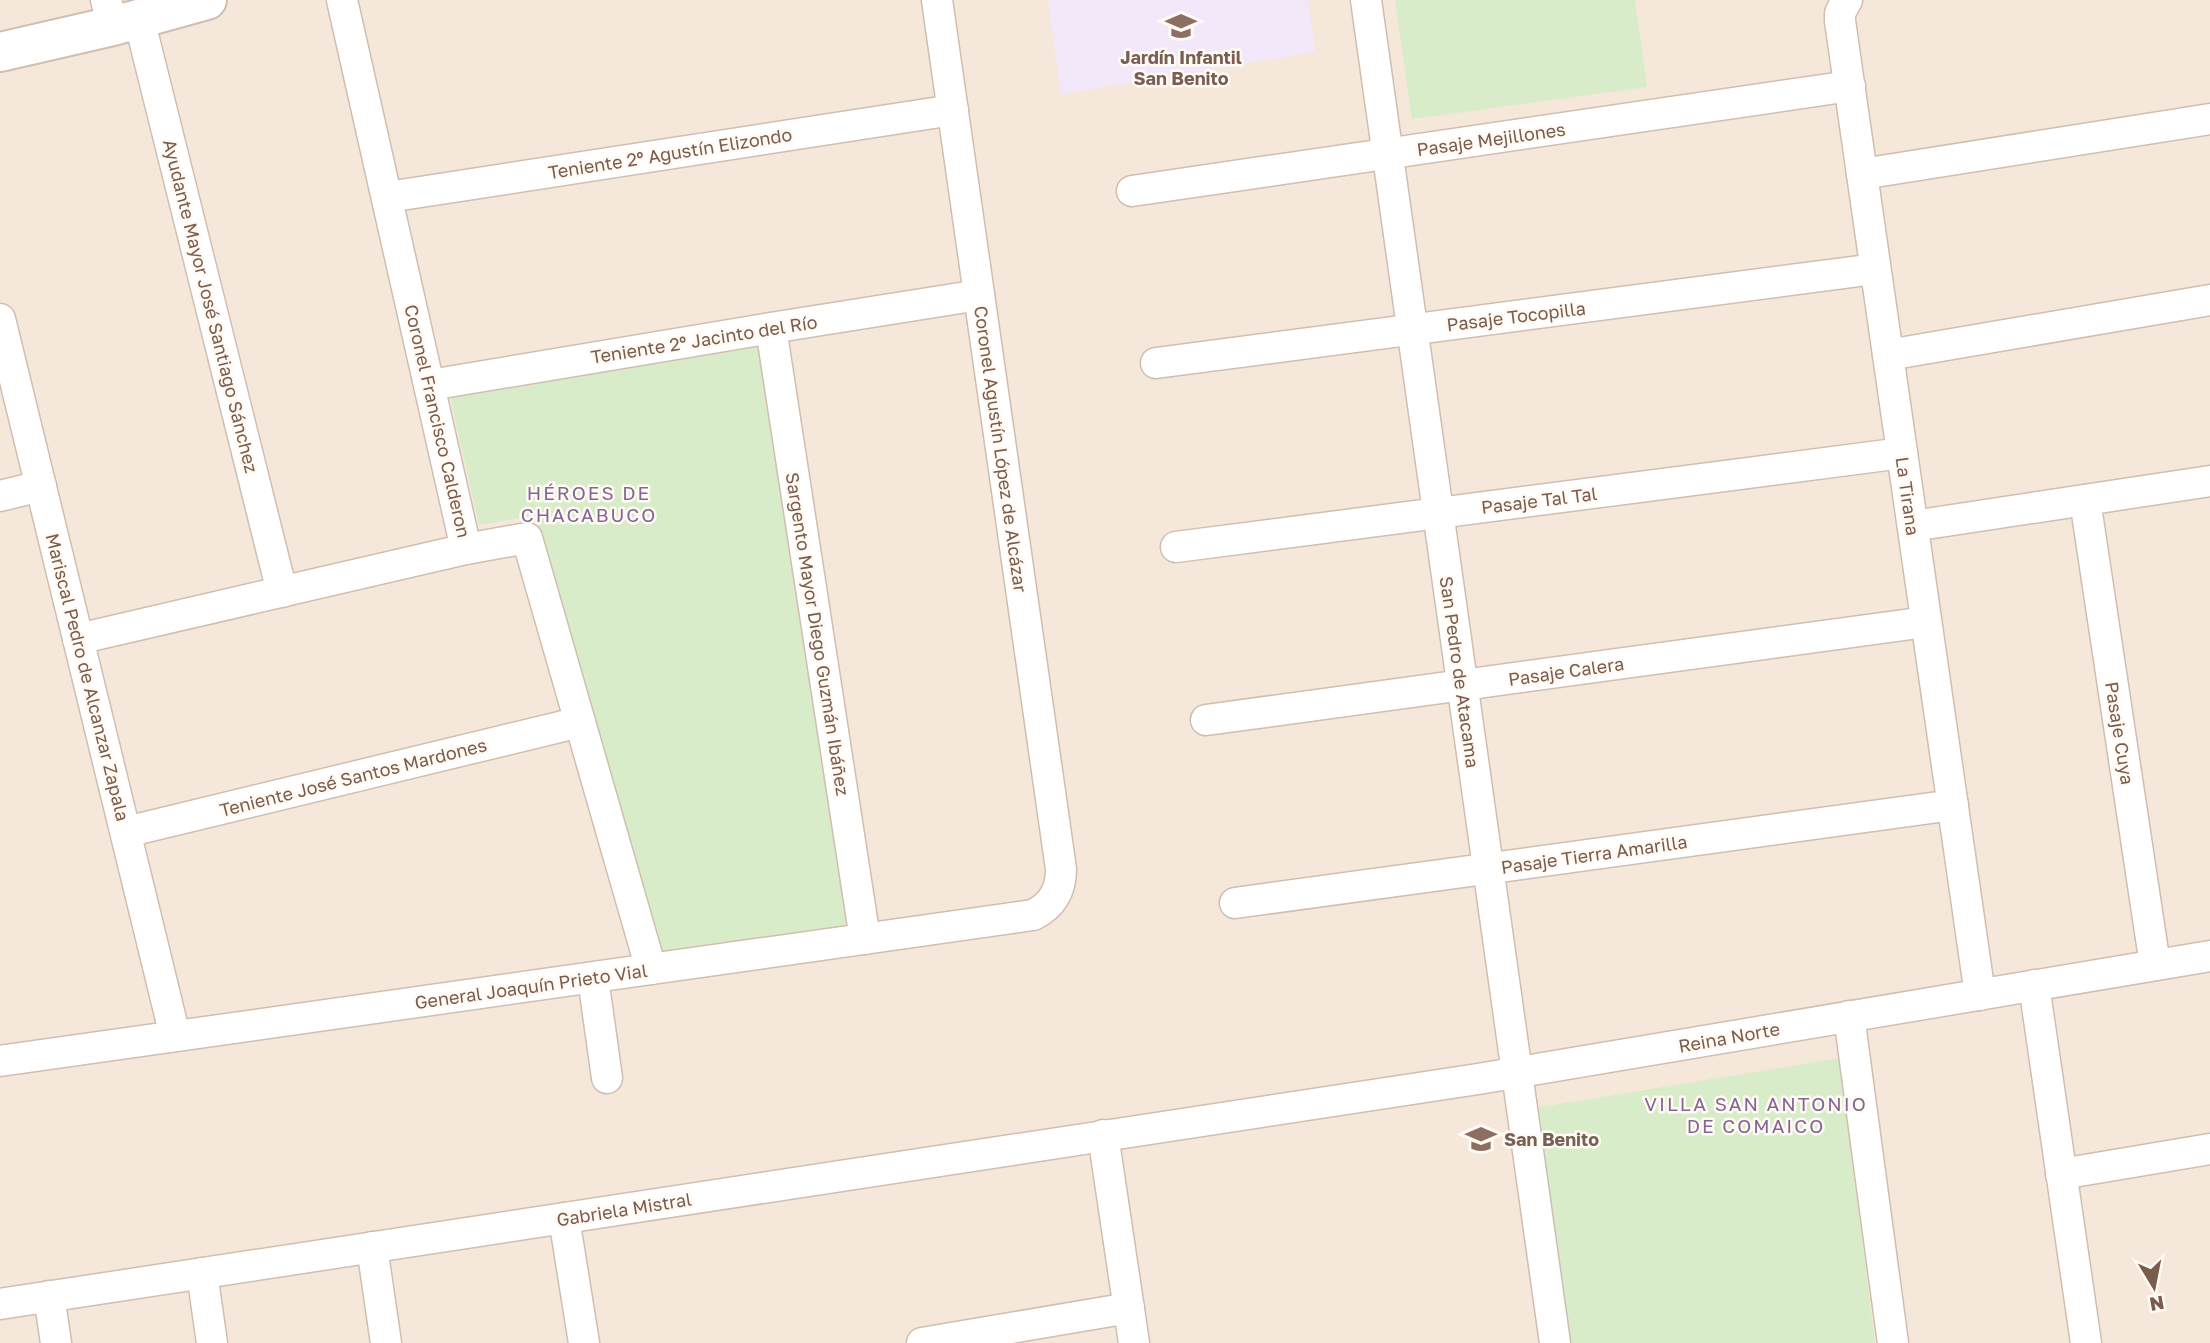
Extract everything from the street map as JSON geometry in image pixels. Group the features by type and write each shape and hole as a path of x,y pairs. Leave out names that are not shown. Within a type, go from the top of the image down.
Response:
{"street":[{"path":"0,52 120,15 207,0"},
{"name":"Coronel Francisco Calderon","path":"342,0 466,549 527,538 652,969"},
{"name":"Coronel Agustín López de Alcázar","path":"937,0 1061,869 1055,896"},
{"name":"San Pedro de Atacama","path":"1366,0 1555,1343"},
{"name":"La Tirana","path":"1847,0 1840,13 1840,21 1980,995"},
{"name":"Ayudante Mayor José Santiago Sánchez","path":"120,15 282,592"},
{"name":"Pasaje Mejillones","path":"1132,191 1850,86"},
{"name":"Teniente 2º Agustín Elizondo","path":"388,197 953,110"},
{"path":"1862,174 2210,119"},
{"name":"Pasaje Tocopilla","path":"1156,363 1875,269"},
{"name":"Teniente 2º Jacinto del Río","path":"430,385 979,295"},
{"path":"1888,355 2210,300"},
{"name":"Mariscal Pedro de Alcanzar Zapala","path":"0,318 176,1036"},
{"name":"Sargento Mayor Diego Guzmán Ibáñez","path":"771,328 865,939"},
{"name":"Pasaje Tal Tal","path":"1177,547 1902,453"},
{"path":"1913,526 2210,481"},
{"path":"0,496 41,486"},
{"name":"Pasaje Cuya","path":"2085,500 2155,965"},
{"path":"78,639 466,549"},
{"name":"Pasaje Calera","path":"1206,720 1926,622"},
{"name":"Teniente José Santos Mardones","path":"126,832 580,722"},
{"name":"Pasaje Tierra Amarilla","path":"1235,903 1953,805"},
{"name":"General Joaquín Prieto Vial","path":"0,1061 1033,915 1042,911 1055,896"},
{"name":"Reina Norte","path":"1248,1114 1517,1072 2210,956"},
{"path":"593,978 607,1078"},
{"path":"2034,985 2086,1343"},
{"path":"1849,1016 1893,1343"},
{"name":"Gabriela Mistral","path":"0,1304 1248,1114"},
{"path":"1102,1135 1134,1343"},
{"path":"2061,1174 2210,1149"},
{"path":"564,1218 583,1343"},
{"path":"372,1247 386,1343"},
{"path":"202,1273 212,1343"},
{"path":"49,1296 56,1343"},
{"path":"922,1343 1129,1308"}],"shaded area":[{"path":"0,0 2210,0 2210,1343 0,1343"},
{"name":"Jardín Infantil San Benito","path":"1048,0 1308,0 1315,52 1061,94"}],"green space":[{"path":"1395,0 1635,0 1647,87 1412,119"},
{"path":"766,334 858,935 656,963 536,515 479,525 448,387"},
{"path":"1840,1058 1875,1343 1564,1343 1529,1109"}],"place":[{"name":"Jardín Infantil San Benito","path":"1181,26"},
{"name":"San Benito","path":"1481,1139"}],"district":[{"name":"HÉROES DE CHACABUCO","path":"589,503"},
{"name":"VILLA SAN ANTONIO DE COMAICO","path":"1756,1114"}]}
